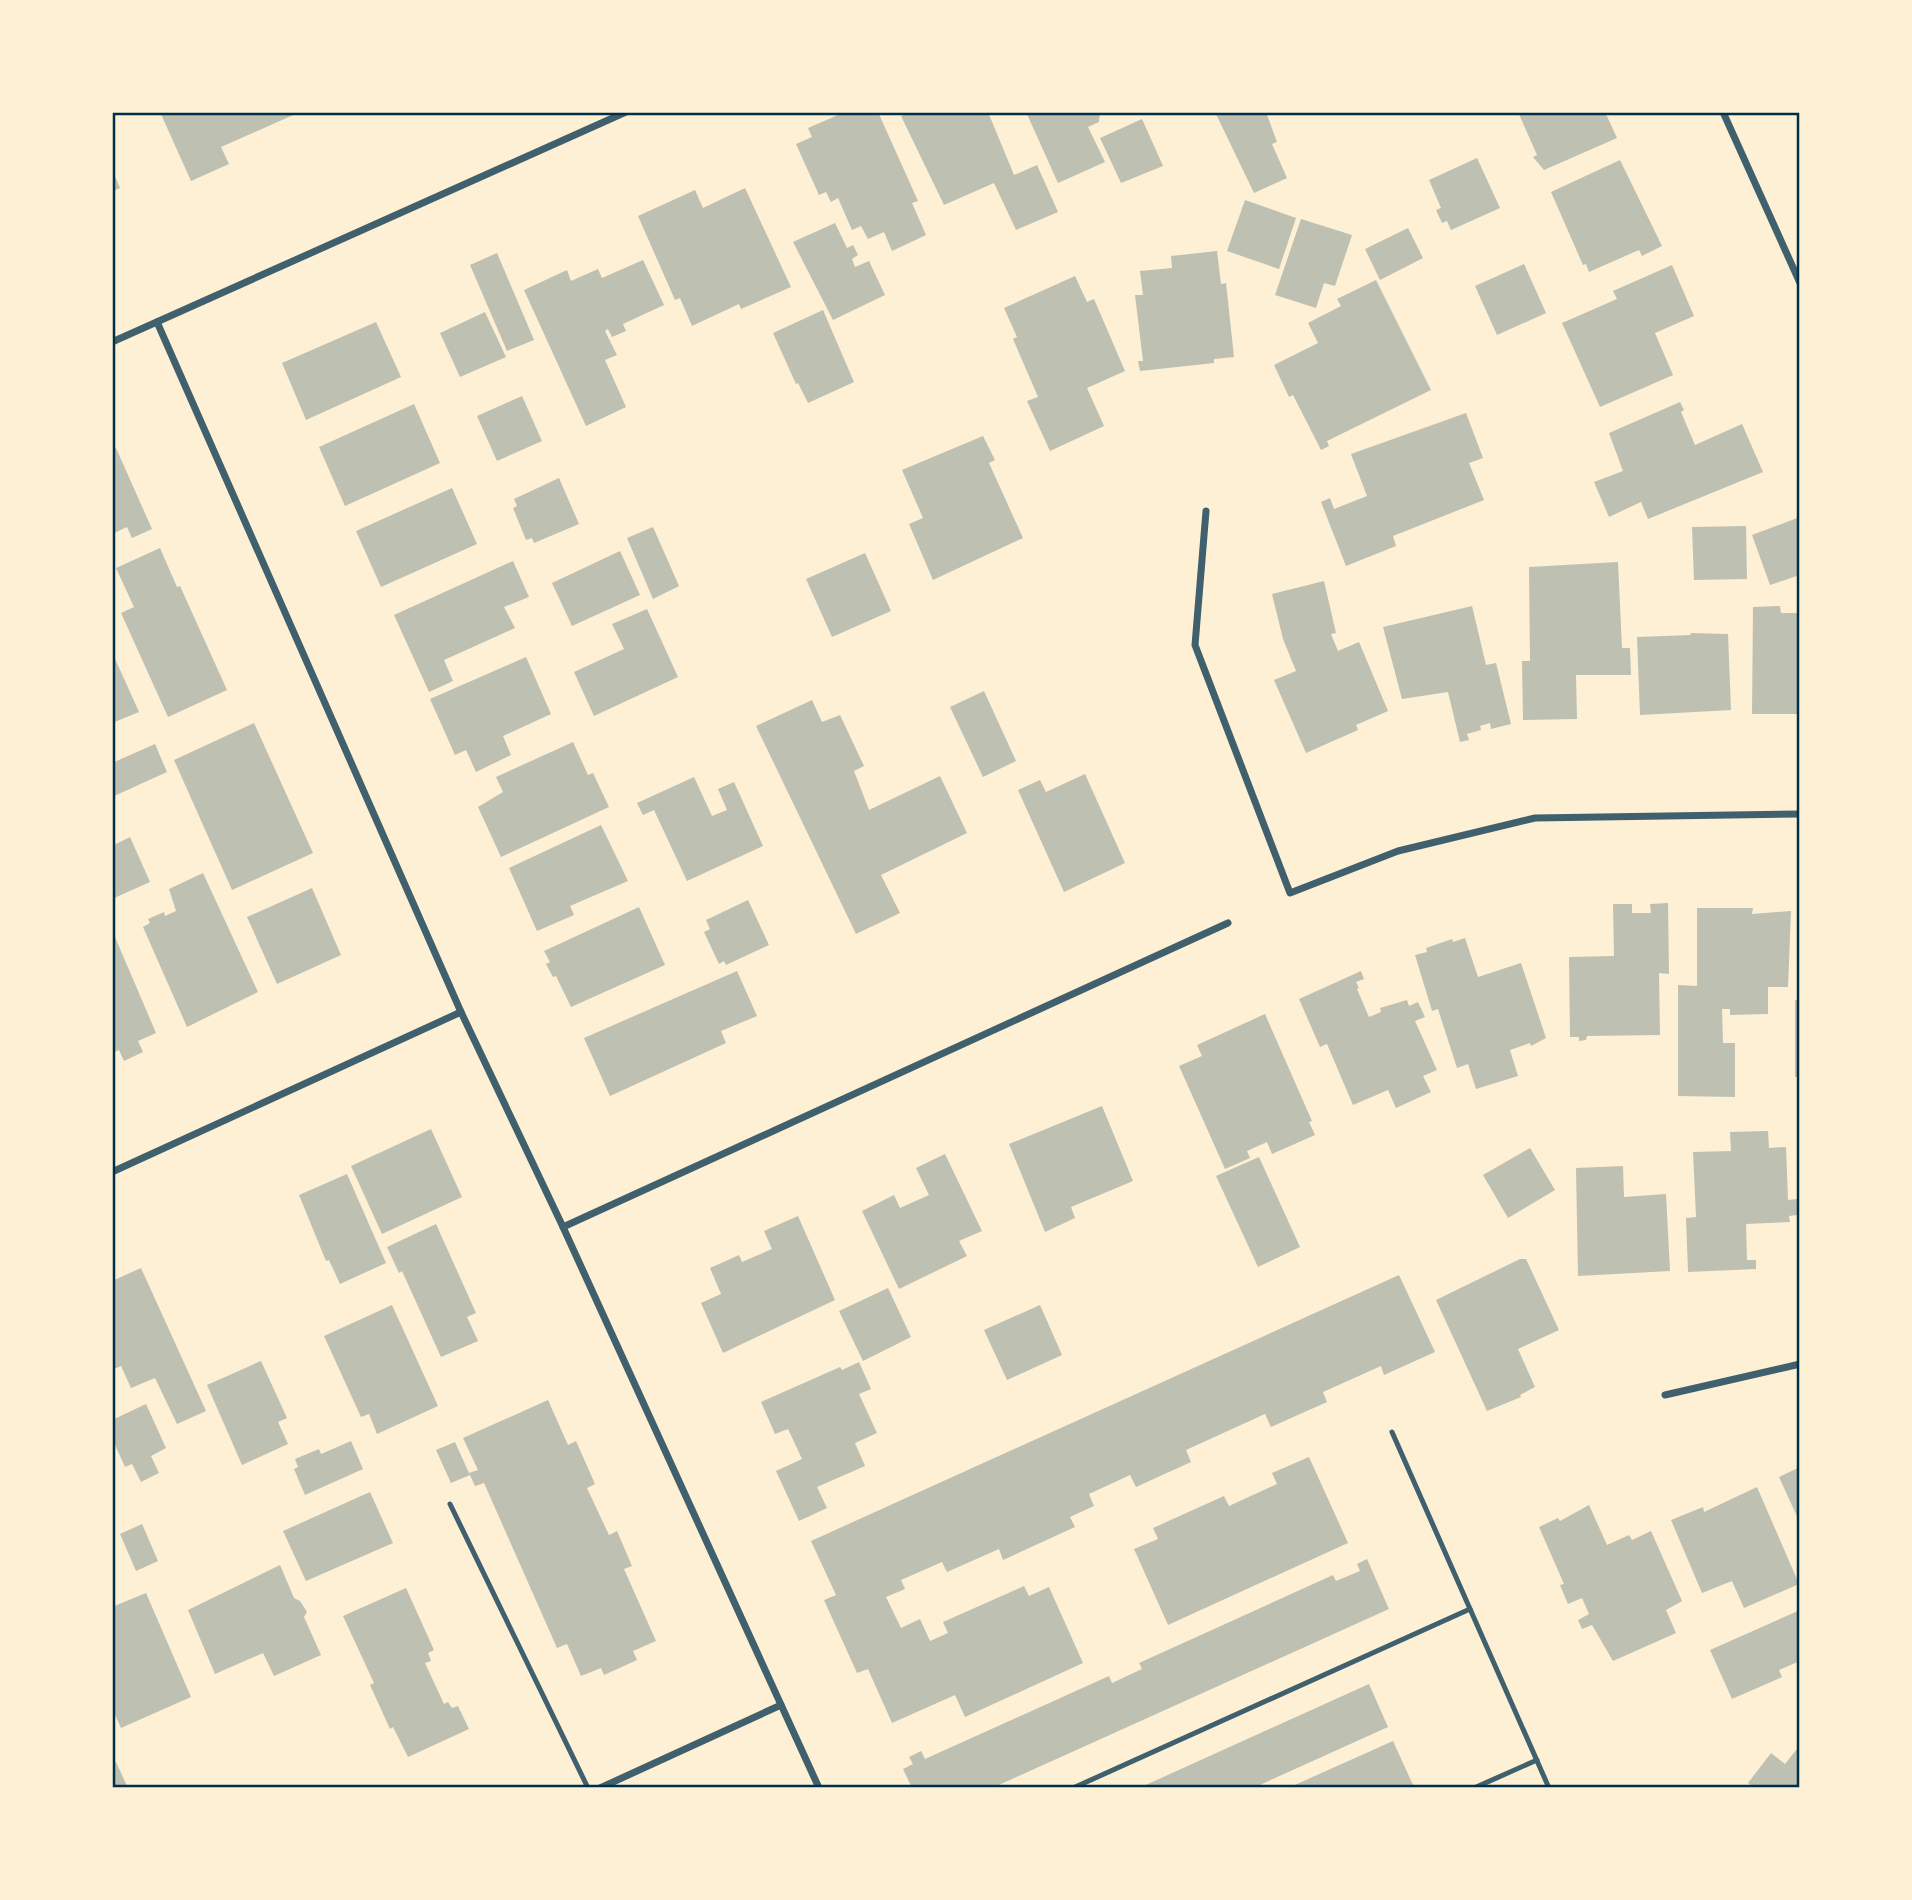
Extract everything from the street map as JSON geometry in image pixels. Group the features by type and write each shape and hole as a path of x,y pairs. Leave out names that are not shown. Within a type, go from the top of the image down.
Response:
{"street":[{"path":"112,342 626,112"},
{"path":"1723,112 1800,284"},
{"path":"156,322 461,1012 563,1227 818,1788"},
{"path":"1206,511 1195,645 1290,893 1398,851 1535,818 1800,814"},
{"path":"563,1227 1228,923"},
{"path":"112,1172 461,1012"},
{"path":"1665,1395 1800,1364"},
{"path":"600,1788 780,1705"}],"lane":[{"path":"1392,1432 1549,1788"},
{"path":"450,1504 588,1788"},
{"path":"1073,1788 1470,1609"},
{"path":"1474,1788 1537,1760"}],"building":[{"path":"160,112 300,112 221,147 229,164 191,181"},
{"path":"845,112 878,112 918,201 912,203 926,235 892,251 884,232 868,239 861,226 852,230 838,198 831,202 826,192 819,195 796,144 812,137 808,128"},
{"path":"911,112 988,112 1014,175 1037,165 1058,212 1016,230 994,183 944,205 901,116"},
{"path":"1026,112 1100,112 1099,122 1088,127 1105,162 1058,183"},
{"path":"1215,112 1266,112 1277,142 1272,144 1287,178 1254,193"},
{"path":"1518,112 1605,112 1617,138 1544,170 1533,157 1537,155"},
{"path":"1142,119 1163,166 1121,183 1100,138"},
{"path":"1477,158 1500,208 1451,230 1447,221 1442,223 1436,210 1441,208 1429,180"},
{"path":"1620,160 1662,246 1642,256 1639,250 1589,272 1586,264 1583,265 1551,192"},
{"path":"112,169 120,188 112,192"},
{"path":"745,188 791,287 741,309 739,304 692,326 680,298 675,300 638,216 695,190 703,208"},
{"path":"1245,200 1296,218 1279,269 1227,251"},
{"path":"1301,219 1352,235 1335,286 1324,283 1316,308 1275,295"},
{"path":"835,223 847,248 853,245 858,255 852,259 855,267 869,261 885,295 833,320 793,242"},
{"path":"1408,228 1423,258 1380,280 1365,249"},
{"path":"1217,251 1221,284 1226,283 1234,357 1214,359 1214,363 1140,371 1138,361 1143,361 1135,295 1143,295 1140,271 1172,268 1171,256"},
{"path":"497,253 534,340 507,351 470,265"},
{"path":"643,260 664,305 623,324 626,331 612,337 608,329 605,331 617,355 605,360 626,407 586,426 524,290 567,270 571,281 598,269 602,278"},
{"path":"1524,264 1546,313 1497,335 1475,286"},
{"path":"1672,265 1694,316 1655,333 1673,375 1600,407 1562,323 1617,299 1613,291"},
{"path":"1075,276 1087,302 1094,299 1125,371 1087,388 1104,426 1050,451 1027,401 1038,397 1013,339 1017,337 1004,308"},
{"path":"1376,280 1431,390 1327,441 1329,446 1321,450 1293,395 1289,397 1274,365 1318,343 1308,323 1341,306 1337,299"},
{"path":"823,310 854,382 808,403 798,383 796,384 773,333"},
{"path":"485,312 506,357 460,377 440,333"},
{"path":"376,322 401,377 306,420 282,363"},
{"path":"522,396 542,441 497,461 477,416"},
{"path":"1680,402 1684,410 1681,412 1695,445 1742,424 1763,472 1648,519 1641,502 1609,517 1594,482 1623,471 1609,433"},
{"path":"414,404 440,463 345,506 319,447"},
{"path":"1466,413 1483,458 1469,463 1484,500 1393,536 1396,546 1346,566 1321,502 1330,498 1334,509 1367,496 1351,454"},
{"path":"983,436 995,460 989,463 1023,538 933,580 909,524 923,518 902,470"},
{"path":"116,448 152,529 132,538 127,527 112,534 112,450"},
{"path":"559,478 579,524 534,543 532,538 526,540 513,508 517,506 514,499"},
{"path":"452,488 477,544 381,587 356,531"},
{"path":"1800,517 1800,575 1770,585 1752,535"},
{"path":"1746,526 1747,579 1694,580 1692,527"},
{"path":"653,527 679,586 653,599 627,538"},
{"path":"160,548 227,690 168,717 121,613 134,607 116,568"},
{"path":"620,551 640,595 572,626 552,583"},
{"path":"865,553 891,611 832,637 806,579"},
{"path":"513,561 529,597 504,607 515,628 444,660 453,681 429,692 394,615"},
{"path":"1618,562 1622,648 1630,648 1631,675 1576,675 1577,719 1523,720 1522,661 1530,661 1529,567"},
{"path":"1324,581 1336,633 1331,634 1338,651 1359,642 1388,711 1356,725 1358,730 1306,753 1274,680 1296,671 1283,639 1272,594"},
{"path":"1472,606 1486,665 1496,663 1511,724 1491,729 1490,723 1480,726 1481,730 1467,734 1469,740 1460,742 1448,692 1402,699 1383,627"},
{"path":"1780,606 1781,613 1800,613 1800,714 1752,714 1753,607"},
{"path":"647,609 678,677 594,716 574,672 624,649 612,624"},
{"path":"1690,633 1728,634 1731,710 1640,715 1637,637 1691,635"},
{"path":"112,652 139,712 112,723"},
{"path":"526,657 551,714 503,736 511,755 476,772 466,750 455,755 430,699"},
{"path":"984,691 1016,761 983,777 950,707"},
{"path":"812,700 822,722 840,715 864,766 854,771 869,810 940,776 967,833 881,875 900,913 856,934 756,726"},
{"path":"254,723 313,853 232,890 174,760"},
{"path":"573,742 588,775 593,773 609,807 501,857 478,807 503,792 496,777"},
{"path":"155,744 167,772 112,797 112,763"},
{"path":"1085,774 1125,863 1064,892 1018,790 1040,780 1046,792"},
{"path":"694,777 712,816 727,810 718,789 734,782 763,846 687,881 654,810 643,815 637,803"},
{"path":"601,825 628,881 570,906 574,915 537,931 509,868"},
{"path":"130,837 150,882 112,899 112,846"},
{"path":"203,873 258,992 187,1027 143,927 150,923 148,919 164,912 165,916 176,911 169,889"},
{"path":"312,888 341,955 277,984 247,917"},
{"path":"748,900 769,945 726,965 724,961 719,964 704,932 710,929 706,920"},
{"path":"1668,903 1669,974 1659,973 1660,1035 1587,1036 1586,1040 1579,1041 1579,1037 1570,1037 1569,957 1614,956 1613,904 1632,904 1632,913 1651,913 1650,904"},
{"path":"639,907 665,965 571,1007 556,976 553,977 546,964 550,962 544,951"},
{"path":"1697,908 1753,908 1752,914 1791,911 1788,987 1768,987 1768,1014 1730,1015 1730,1009 1722,1009 1723,1043 1735,1043 1735,1097 1678,1096 1678,985 1697,986"},
{"path":"115,937 156,1033 138,1041 143,1052 124,1061 119,1050 112,1053 112,938"},
{"path":"1465,938 1478,977 1521,963 1546,1038 1531,1046 1530,1043 1510,1050 1518,1076 1476,1089 1468,1064 1457,1068 1438,1009 1432,1011 1415,955 1452,939 1453,942"},
{"path":"737,971 757,1016 721,1031 726,1043 610,1096 584,1038"},
{"path":"1361,971 1364,979 1356,982 1359,988 1357,989 1369,1017 1381,1012 1380,1008 1407,1000 1409,1006 1418,1002 1425,1017 1415,1021 1437,1070 1423,1076 1431,1092 1396,1108 1388,1090 1353,1105 1327,1044 1320,1047 1299,999"},
{"path":"1795,1000 1800,1000 1800,1077 1795,1077"},
{"path":"1265,1014 1312,1121 1309,1122 1315,1135 1272,1154 1267,1142 1247,1151 1250,1158 1225,1169 1179,1066 1202,1056 1197,1045"},
{"path":"1102,1106 1133,1181 1071,1207 1075,1218 1045,1232 1009,1144"},
{"path":"431,1129 462,1197 382,1234 351,1166"},
{"path":"1768,1131 1769,1148 1786,1147 1788,1200 1797,1199 1797,1215 1789,1216 1790,1222 1746,1224 1747,1260 1756,1260 1756,1269 1688,1272 1686,1218 1696,1217 1693,1152 1731,1151 1730,1132"},
{"path":"1530,1148 1555,1190 1508,1218 1483,1175"},
{"path":"945,1154 982,1231 959,1241 967,1256 899,1289 862,1211 894,1195 900,1208 929,1195 916,1168"},
{"path":"1259,1157 1300,1247 1258,1267 1216,1176"},
{"path":"1623,1166 1624,1197 1666,1194 1670,1271 1578,1276 1576,1168"},
{"path":"347,1174 386,1263 340,1284 329,1260 326,1261 299,1195"},
{"path":"798,1216 835,1300 723,1353 701,1303 721,1294 710,1268 739,1255 742,1262 772,1249 764,1231"},
{"path":"436,1224 476,1313 467,1317 478,1341 441,1357 402,1271 399,1273 387,1247"},
{"path":"1520,1259 1526,1259 1559,1330 1518,1349 1535,1387 1520,1395 1521,1397 1487,1411 1436,1300"},
{"path":"141,1268 206,1411 177,1424 155,1378 131,1388 121,1366 112,1370 112,1281"},
{"path":"1399,1275 1435,1352 1384,1375 1381,1366 1323,1392 1327,1402 1271,1427 1265,1414 1186,1450 1191,1462 1136,1487 1130,1475 1089,1494 1094,1506 1070,1517 1075,1527 1003,1560 999,1549 947,1572 942,1562 901,1580 905,1589 886,1597 901,1628 920,1619 930,1641 948,1633 943,1622 1024,1586 1029,1596 1049,1587 1083,1663 965,1717 955,1695 892,1723 868,1669 857,1673 824,1600 836,1595 811,1541"},
{"path":"888,1288 911,1337 863,1361 839,1311"},
{"path":"392,1305 438,1406 377,1434 369,1414 361,1417 324,1336"},
{"path":"1040,1305 1062,1355 1007,1380 984,1330"},
{"path":"261,1361 287,1418 278,1422 288,1444 242,1465 207,1385"},
{"path":"859,1362 871,1389 859,1394 877,1433 855,1443 865,1466 817,1487 827,1508 799,1521 776,1471 802,1459 788,1429 775,1434 761,1402 840,1367 842,1370"},
{"path":"548,1400 568,1445 576,1441 595,1484 587,1488 609,1535 617,1531 632,1566 624,1569 656,1641 633,1651 637,1660 604,1675 601,1668 581,1676 567,1644 557,1648 484,1483 475,1486 470,1475 451,1483 436,1450 455,1442 469,1473 478,1470 463,1438"},
{"path":"146,1404 166,1448 151,1456 159,1473 141,1482 132,1464 125,1467 112,1438 112,1420"},
{"path":"351,1441 363,1469 305,1495 294,1469 298,1467 295,1459 319,1449 321,1454"},
{"path":"1309,1457 1348,1543 1168,1625 1134,1549 1158,1539 1153,1528 1224,1496 1229,1506 1277,1484 1272,1473"},
{"path":"1800,1467 1800,1523 1779,1477"},
{"path":"1757,1487 1799,1584 1744,1608 1732,1581 1702,1593 1671,1520 1703,1507 1704,1512"},
{"path":"370,1492 393,1543 306,1581 283,1531"},
{"path":"1589,1505 1607,1545 1629,1535 1632,1540 1651,1531 1682,1601 1666,1610 1676,1633 1613,1661 1592,1625 1582,1629 1578,1620 1589,1614 1582,1598 1568,1604 1560,1585 1564,1584 1539,1527 1558,1518 1560,1521"},
{"path":"142,1524 158,1561 136,1571 120,1534"},
{"path":"1367,1559 1389,1609 992,1788 912,1788 903,1769 913,1764 909,1757 921,1751 925,1759 1109,1676 1112,1683 1142,1669 1139,1663 1333,1575 1336,1581 1360,1571 1357,1564"},
{"path":"280,1565 294,1598 300,1601 307,1612 304,1617 321,1655 274,1676 263,1653 215,1674 188,1610"},
{"path":"406,1588 434,1650 428,1653 431,1661 425,1663 444,1704 448,1702 452,1708 458,1706 469,1729 408,1757 393,1727 390,1729 370,1685 374,1683 343,1616"},
{"path":"146,1593 191,1697 121,1728 112,1708 112,1607"},
{"path":"1800,1610 1800,1661 1779,1670 1782,1677 1732,1699 1710,1650"},
{"path":"1369,1684 1388,1727 1253,1788 1139,1788"},
{"path":"1393,1741 1413,1785 1407,1788 1288,1788"},
{"path":"1800,1745 1800,1788 1755,1788 1748,1783 1771,1753 1785,1764"},
{"path":"116,1762 128,1788 112,1788 112,1764"}]}
